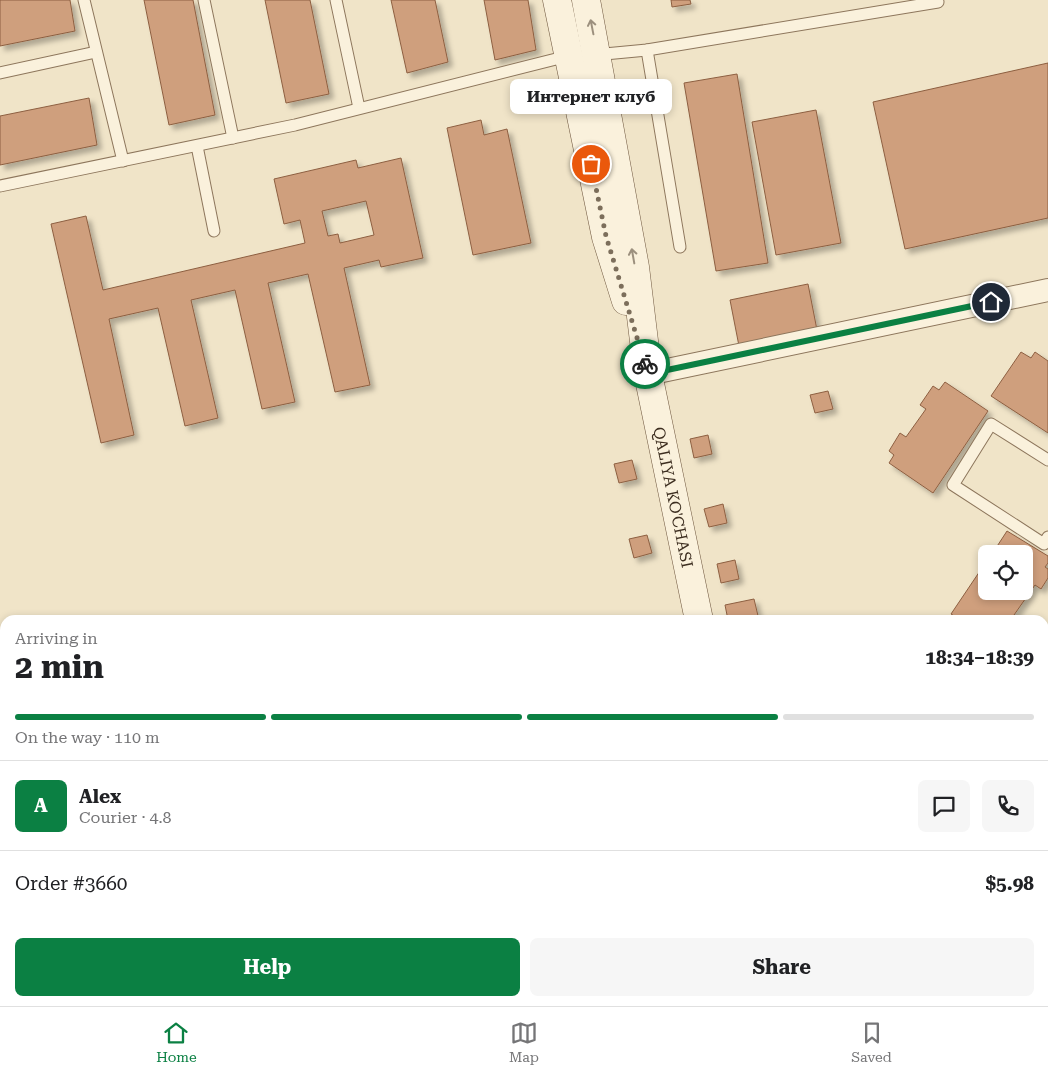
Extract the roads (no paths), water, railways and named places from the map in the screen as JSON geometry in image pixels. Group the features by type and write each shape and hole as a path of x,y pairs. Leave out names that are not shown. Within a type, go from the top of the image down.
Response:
{"main road":[{"name":"QALIYA KO'CHASI","path":"557,0 582,55 635,267 648,374 698,615"},
{"name":"QALIYA KO'CHASI","path":"582,55 586,0"}],"street":[{"path":"648,374 1048,290"}],"lane":[{"path":"84,0 122,161"},
{"path":"204,0 233,138"},
{"path":"336,0 359,108"},
{"path":"0,186 295,125 582,55 647,50 938,2"},
{"path":"647,50 680,247"},
{"path":"0,73 96,52"},
{"path":"197,146 214,231"},
{"path":"1048,460 991,424 953,486 1044,544 1048,537"}],"place":[{"name":"Интернет клуб","path":"591,164"}]}
